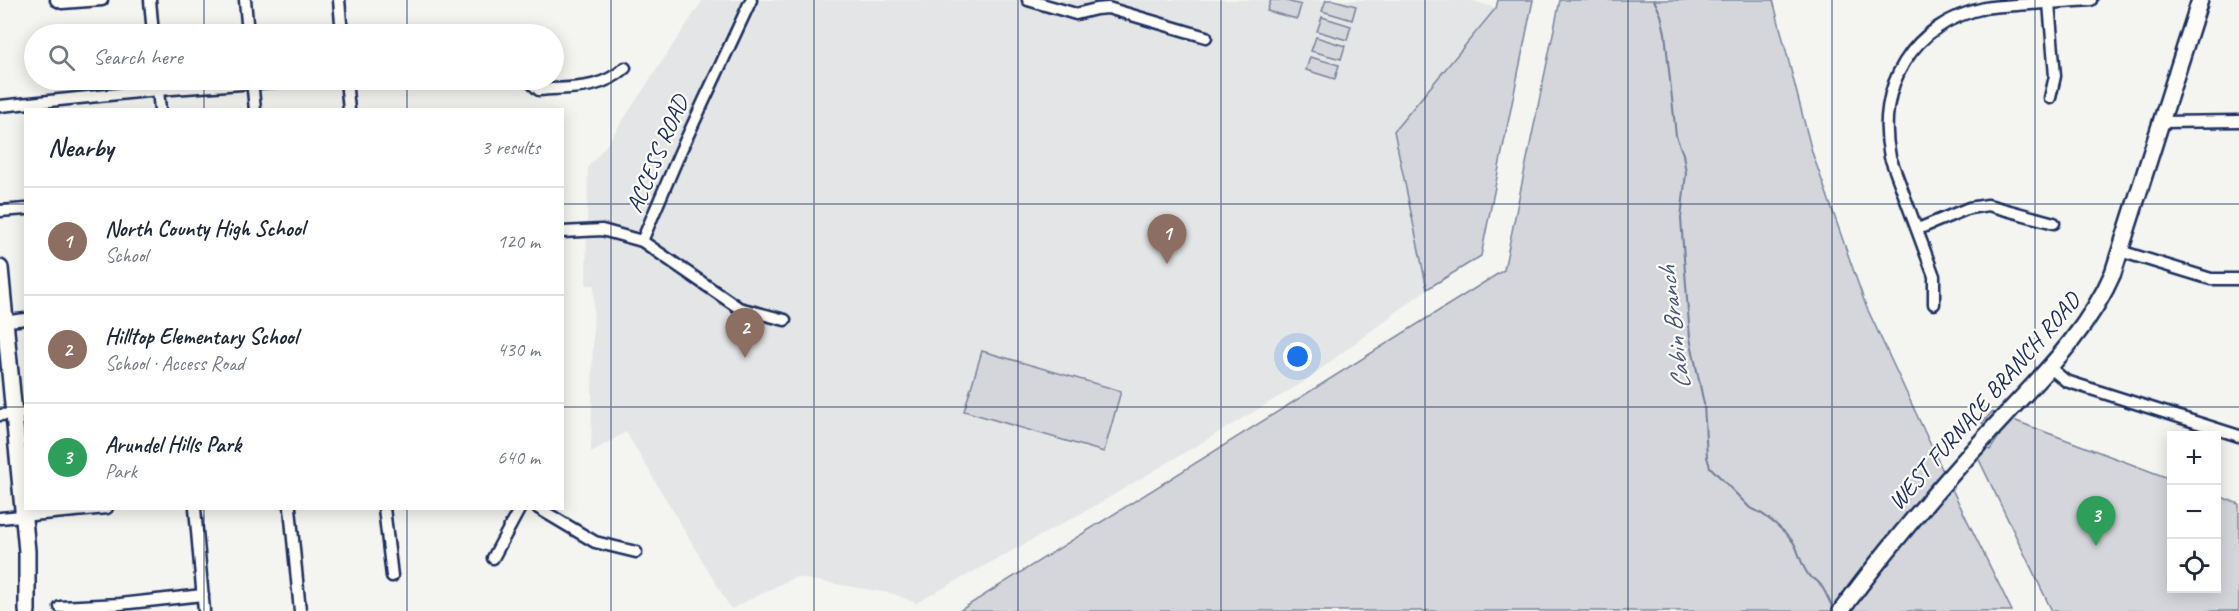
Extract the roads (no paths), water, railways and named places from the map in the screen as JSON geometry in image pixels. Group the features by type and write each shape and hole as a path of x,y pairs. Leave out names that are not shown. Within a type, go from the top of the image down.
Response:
{"main road":[{"name":"WEST FURNACE BRANCH ROAD","path":"1841,611 1893,542 2049,367 2096,308 2120,251 2200,0"},
{"path":"0,268 3,321 27,562 27,611"}],"street":[{"path":"56,0 62,3 102,0"},
{"path":"150,0 152,24"},
{"path":"245,0 247,24"},
{"path":"339,0 341,24"},
{"name":"ACCESS ROAD","path":"751,0 681,150 642,241 739,308 785,320"},
{"path":"1028,0 1076,14 1108,8 1206,37"},
{"path":"1934,304 1934,276 1890,158 1886,138 1887,107 1895,77 1915,48 1931,32 1950,19 1985,8 2091,0"},
{"path":"2049,3 2055,76 2050,98"},
{"path":"564,88 598,85 613,79 625,68"},
{"path":"0,106 120,90"},
{"path":"158,90 160,108"},
{"path":"253,90 255,108"},
{"path":"347,90 349,108"},
{"path":"2161,122 2239,121"},
{"path":"1918,229 1970,208 1988,205 2054,223"},
{"path":"0,211 24,209"},
{"path":"564,232 602,230 642,241"},
{"path":"2120,251 2211,279 2239,279"},
{"path":"3,321 24,319"},
{"path":"2049,367 2066,381 2239,436"},
{"path":"0,518 83,510"},
{"path":"195,510 204,611"},
{"path":"290,510 300,611"},
{"path":"384,510 392,576"},
{"path":"493,558 519,510"},
{"path":"541,510 595,542 636,552"},
{"path":"60,607 120,604 203,595"}],"waterway":[{"name":"Cabin Branch","path":"1654,0 1661,15 1665,33 1676,136 1683,154 1686,173 1681,218 1682,232 1690,338 1704,404 1707,457 1710,467 1750,508 1769,519 1789,536 1808,574 1820,584 1832,606"}],"place":[{"name":"North County High School","path":"1167,264"},
{"name":"Hilltop Elementary School","path":"745,358"},
{"name":"Arundel Hills Park","path":"2096,546"}]}
